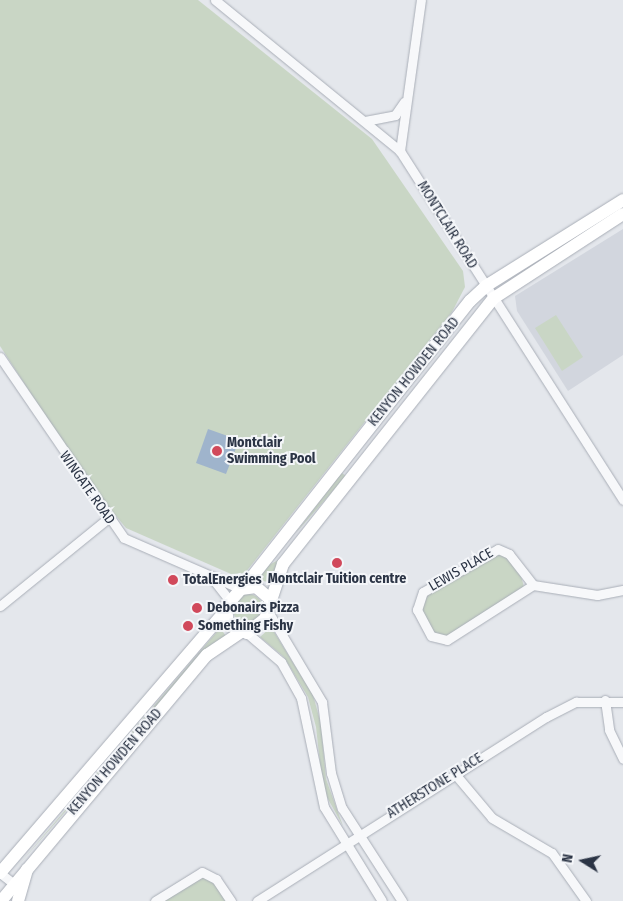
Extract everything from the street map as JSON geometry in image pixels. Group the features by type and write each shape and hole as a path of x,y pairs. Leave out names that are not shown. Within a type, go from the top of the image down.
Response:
{"street":[{"name":"MONTCLAIR ROAD","path":"215,0 365,121 400,152 623,500"},
{"path":"400,152 421,0"},
{"path":"365,121 395,115 406,100"},
{"name":"KENYON HOWDEN ROAD","path":"270,600 278,573 292,552 356,469 494,298 592,226 623,200"},
{"name":"KENYON HOWDEN ROAD","path":"243,588 343,460 486,286 592,226 623,214"},
{"name":"WINGATE ROAD","path":"0,357 107,519 131,543 243,588"},
{"path":"343,460 356,469"},
{"path":"0,606 107,519"},
{"path":"279,543 292,552"},
{"name":"LEWIS PLACE","path":"492,550 509,554 533,585 447,640 431,636 417,610 423,592 492,550"},
{"path":"211,576 227,607 228,624 243,633 280,662 301,698 312,736 319,793 346,843 382,901"},
{"path":"533,585 597,595 623,590"},
{"path":"227,607 243,588 261,589 270,600 269,613 322,702 336,794 402,901"},
{"name":"KENYON HOWDEN ROAD","path":"0,873 227,607"},
{"path":"243,633 269,613"},
{"name":"KENYON HOWDEN ROAD","path":"1,901 17,891 28,864 207,655 243,633"},
{"path":"605,700 609,730 623,759"},
{"name":"ATHERSTONE PLACE","path":"257,901 359,834 564,707 605,700 623,702"},
{"path":"455,774 492,818 552,853 586,901"},
{"path":"154,901 202,872 216,879 231,901"},
{"path":"0,873 17,891"}],"shaded area":[{"path":"623,229 623,355 568,391 517,311 515,296"}],"green space":[{"path":"0,0 198,0 372,139 463,271 465,287 452,312 245,573 231,574 126,528 88,482 0,346"},
{"path":"556,315 583,357 562,371 535,328"},
{"path":"342,473 346,476 295,534 337,478"},
{"path":"490,554 504,554 521,576 524,587 448,637 433,634 419,606 422,597"},
{"path":"282,558 270,582 262,581 260,577 269,565"},
{"path":"248,594 258,599 263,609 258,619 248,624 238,619 233,609 238,599"},
{"path":"271,627 313,695 321,724 326,779 343,826 323,790 316,727 308,697 284,657 260,637"},
{"path":"220,628 226,636 212,644 16,868"},
{"path":"201,877 214,881 226,901 162,901"}],"water":[{"name":"Montclair Swimming Pool","path":"208,429 239,440 226,474 196,463"}],"place":[{"name":"Montclair Swimming Pool","path":"217,451"},
{"name":"Montclair Tuition centre","path":"337,563"},
{"name":"TotalEnergies","path":"173,580"},
{"name":"Debonairs Pizza","path":"197,608"},
{"name":"Something Fishy","path":"188,626"}]}
